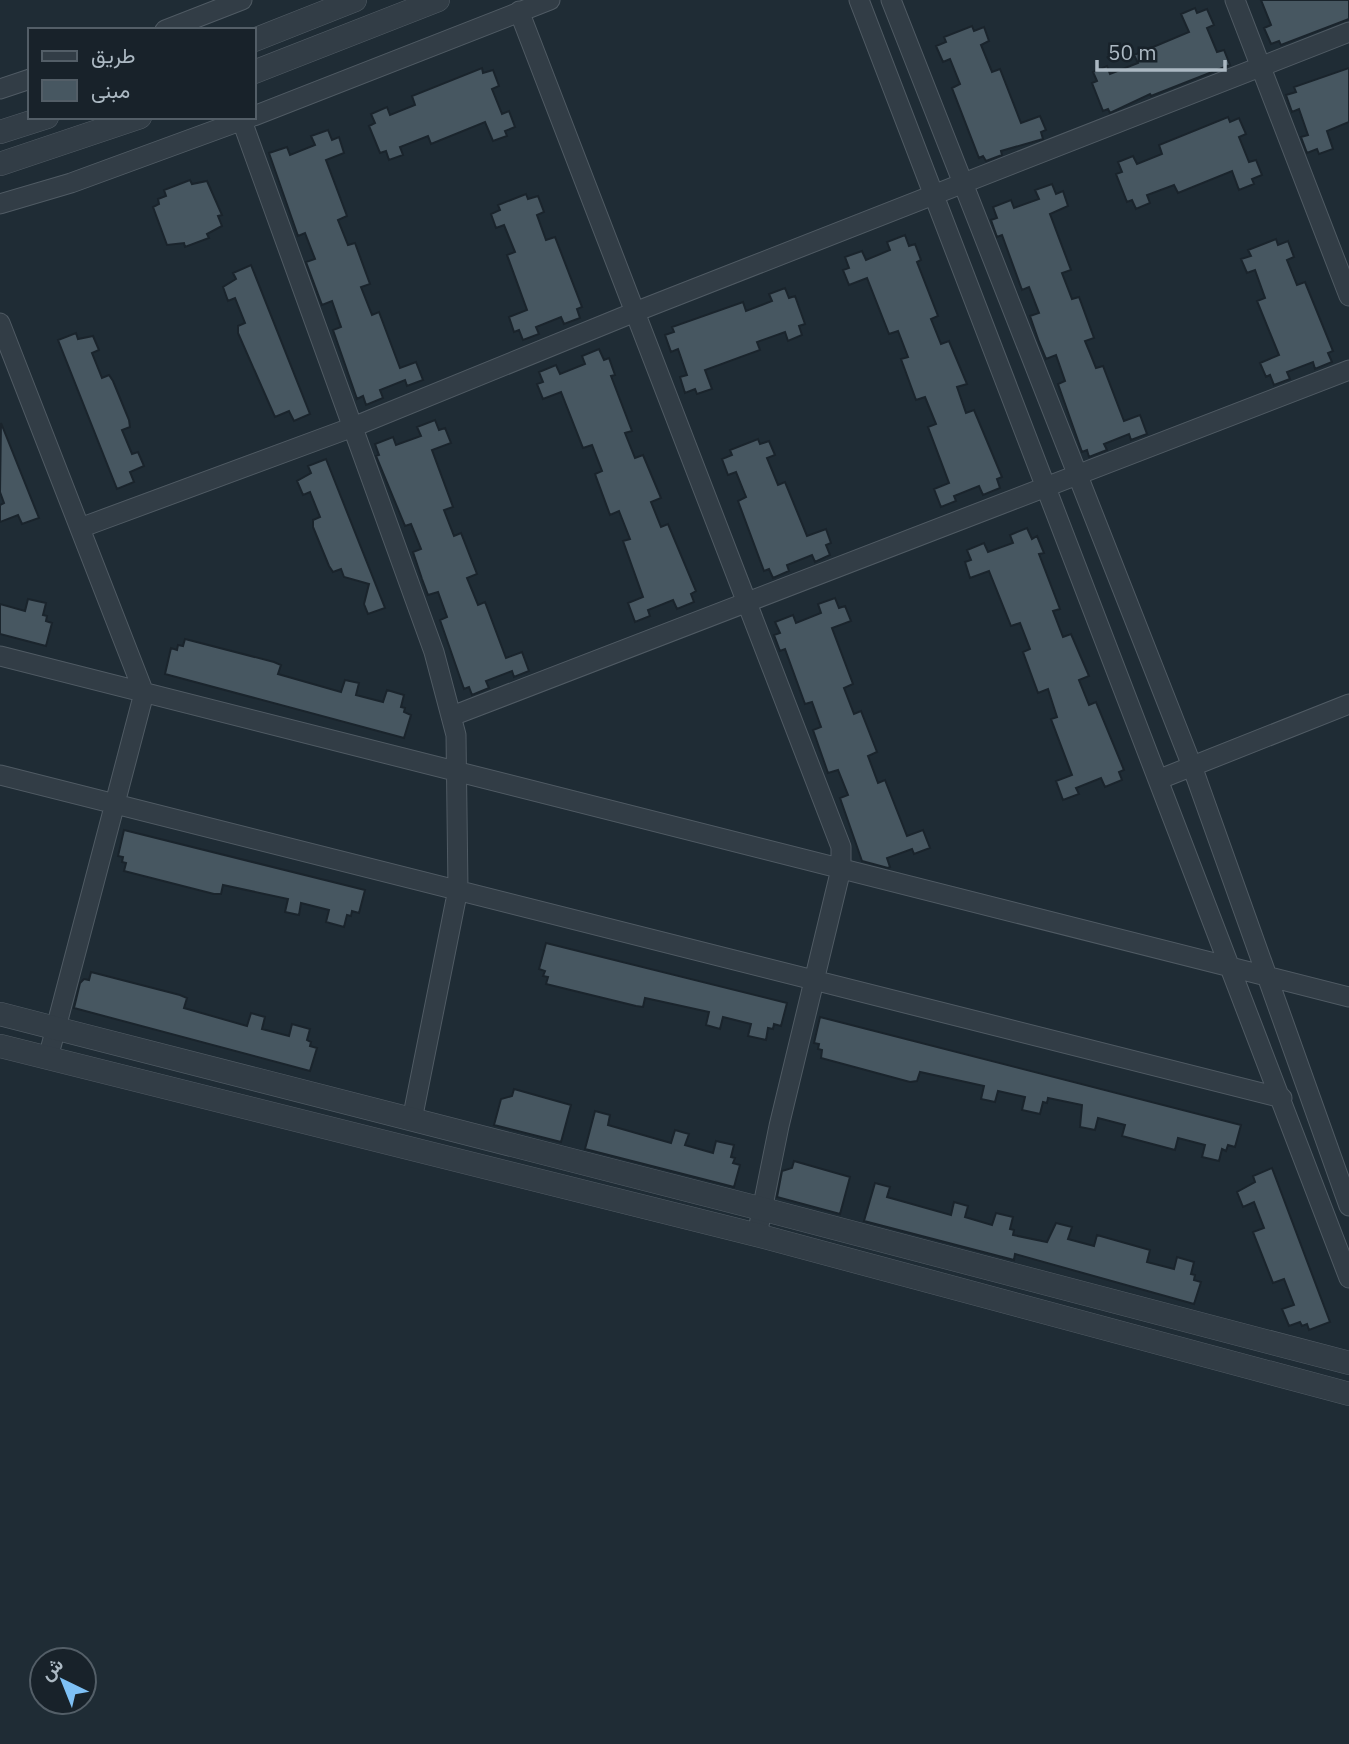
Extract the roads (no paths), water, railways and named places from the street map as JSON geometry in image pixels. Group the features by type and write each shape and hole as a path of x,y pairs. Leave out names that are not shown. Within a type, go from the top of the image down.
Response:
{"street":[{"path":"170,28 242,0"},
{"path":"256,39 355,0"},
{"path":"256,71 438,0"},
{"path":"256,115 550,0"},
{"path":"859,0 1160,779 1349,1278"},
{"path":"891,0 1080,474 1192,766 1349,1206"},
{"path":"1235,0 1349,296"},
{"path":"519,11 841,847 841,869 757,1235"},
{"path":"80,528 353,427 635,312 935,197 1349,32"},
{"path":"0,89 28,80"},
{"path":"0,132 41,119"},
{"path":"0,164 134,119"},
{"path":"0,204 71,183 246,119"},
{"path":"249,119 353,427 434,652 452,716 459,772 458,889 412,1120"},
{"path":"0,323 144,693 48,1058"},
{"path":"452,716 1349,370"},
{"path":"0,656 1349,997"},
{"path":"1160,779 1349,704"},
{"path":"0,775 1282,1098"},
{"path":"0,1014 1349,1363"},
{"path":"0,1046 757,1235 1349,1394"}]}
